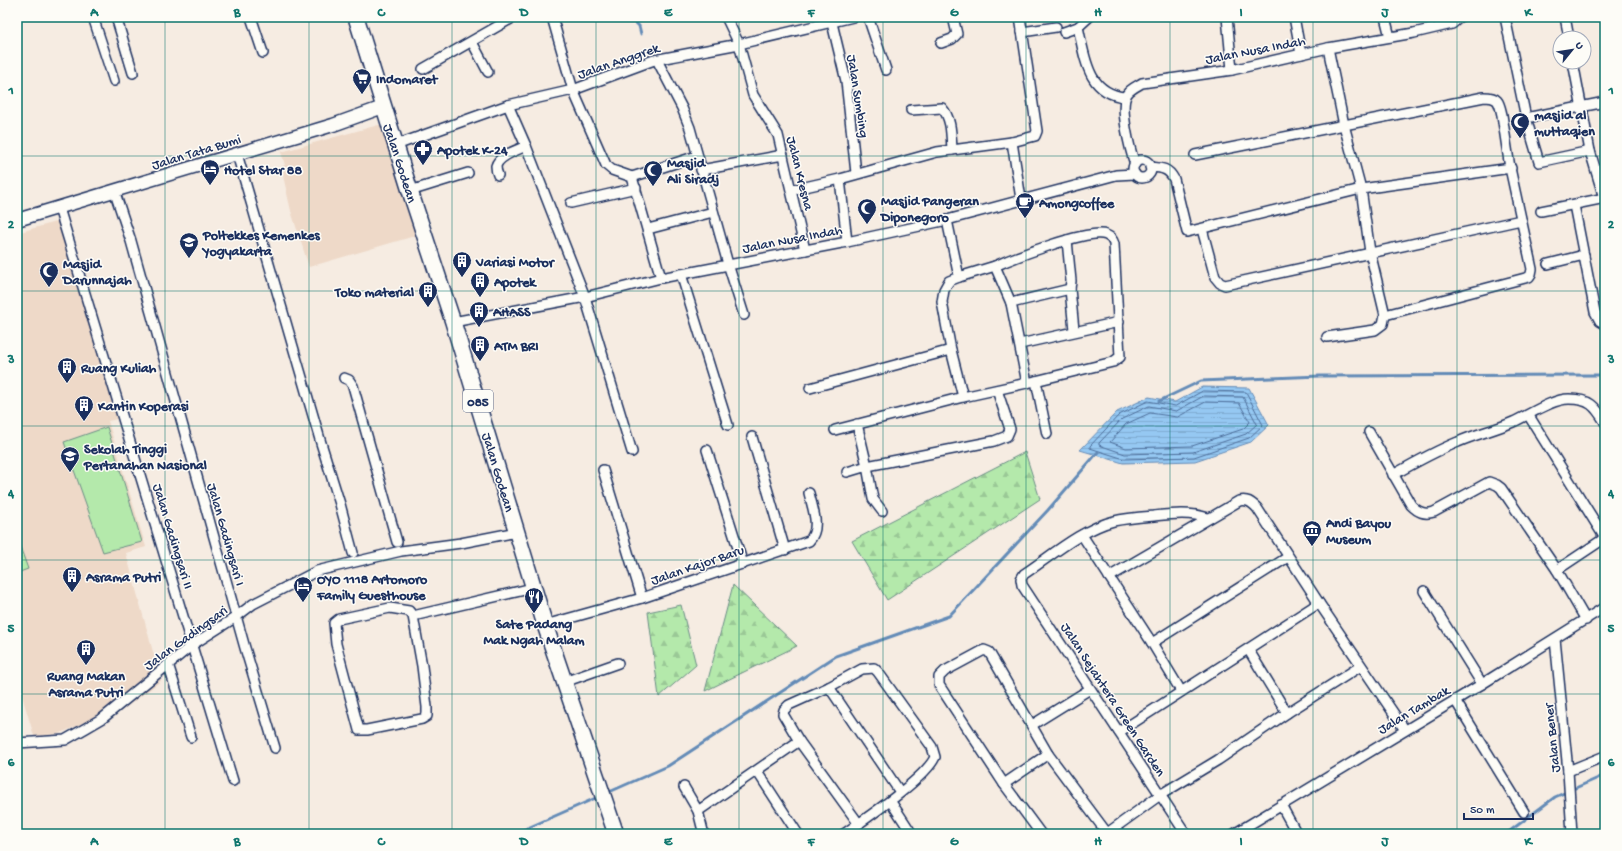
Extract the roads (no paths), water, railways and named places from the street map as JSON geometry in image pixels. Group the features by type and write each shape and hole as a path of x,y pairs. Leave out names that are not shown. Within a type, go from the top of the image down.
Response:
{"main road":[{"name":"Jalan Godean","path":"356,17 383,107 454,322 533,588 616,834"}],"street":[{"path":"93,17 114,81"},
{"path":"116,17 133,73"},
{"path":"251,17 263,53"},
{"path":"423,69 514,17"},
{"path":"552,17 573,90 606,165 612,170 632,177 697,156"},
{"name":"Jalan Kresna","path":"726,17 739,44 753,95 778,135 805,250"},
{"name":"Jalan Anggrek","path":"396,145 508,105 573,90 654,61 739,44 853,17"},
{"path":"868,17 886,70"},
{"path":"941,43 952,39 957,34 953,17"},
{"path":"792,190 840,179 856,173 937,152 1031,138 1037,133 1020,17"},
{"path":"1022,32 1060,30 1078,27 1089,17"},
{"path":"1227,17 1232,70"},
{"path":"1294,17 1301,54"},
{"path":"1385,17 1390,37"},
{"name":"Jalan Nusa Indah","path":"1126,97 1129,91 1142,83 1232,70 1328,48 1414,33 1452,24 1460,17"},
{"path":"1505,17 1526,118 1539,162 1590,151"},
{"path":"1565,17 1567,30"},
{"name":"Jalan Sumbing","path":"832,23 846,82 856,173"},
{"path":"1078,27 1092,78 1104,89 1119,96 1126,97 1124,103 1127,137 1135,164 1135,174 1144,178 1149,174 1150,167"},
{"path":"472,42 488,72"},
{"path":"1327,337 1375,330 1383,324 1385,315 1370,252 1361,189 1344,125 1328,48"},
{"path":"654,61 690,128 728,264 744,315"},
{"path":"1541,211 1604,198 1590,151 1575,70"},
{"path":"1195,155 1484,97 1490,97 1499,102 1510,168 1532,269 1530,276 1385,315"},
{"path":"1526,118 1605,102"},
{"path":"508,105 526,146 585,297 632,452"},
{"name":"Jalan Tata Bumi","path":"17,220 333,125 383,107"},
{"path":"911,110 942,108 946,112 950,122 952,150"},
{"path":"1012,142 1021,200"},
{"path":"498,176 496,167 498,162 526,146"},
{"path":"237,154 353,553"},
{"path":"701,170 783,155"},
{"path":"1135,164 1144,161 1150,167 1166,169 1170,172 1174,179 1187,232 1361,189 1510,168"},
{"path":"410,191 468,173"},
{"name":"Jalan Nusa Indah","path":"454,322 585,297 661,278 728,264 847,242 947,220 1116,176 1135,174"},
{"path":"632,177 661,278"},
{"path":"840,179 847,242"},
{"path":"571,203 636,188"},
{"name":"Jalan Gadingsari I","path":"114,190 133,249 236,617 275,748"},
{"path":"1574,205 1595,312 1600,321 1605,324"},
{"name":"Jalan Gadingsari II","path":"60,208 233,781"},
{"path":"648,229 713,212"},
{"path":"947,220 958,277"},
{"path":"1202,229 1215,277 1222,285 1521,220"},
{"path":"835,430 963,397 1032,382 1118,360 1121,350 1114,244 1112,240 1106,235 1101,234 1067,240 949,281 944,290 942,302 951,350 963,397"},
{"path":"1067,240 1074,330"},
{"path":"1548,264 1584,255"},
{"path":"995,266 1011,303 1020,344 1047,434"},
{"path":"682,274 728,426"},
{"path":"1011,303 1070,289"},
{"path":"1020,344 1074,330 1119,322"},
{"path":"810,388 951,350"},
{"path":"344,378 349,380 353,386 397,542"},
{"path":"847,472 867,466 994,441 1007,436 1010,429 998,390"},
{"path":"1393,475 1458,442 1529,416 1551,403 1567,399 1577,400 1596,407 1605,422"},
{"path":"1529,416 1605,538 1557,570"},
{"path":"857,424 873,499 882,511"},
{"path":"1369,432 1411,505 1420,512 1427,514 1442,509 1485,483 1489,482 1497,484 1557,570 1586,620"},
{"path":"752,437 785,550"},
{"path":"707,450 743,564"},
{"path":"603,470 642,598"},
{"name":"Jalan Kajor Baru","path":"545,625 642,598 809,541 814,536 816,528 809,493"},
{"path":"1109,577 1239,501 1249,501 1257,508 1288,557 1405,730"},
{"path":"1181,691 1152,643 1082,535 1097,526 1115,520 1179,513 1208,518"},
{"name":"Jalan Gadingsari","path":"17,743 65,740 103,718 192,645 236,617 256,602 317,571 400,551 461,543 517,532"},
{"name":"Jalan Sejahtera Green Garden","path":"1082,535 1024,574 1021,579 1022,585 1186,834"},
{"path":"1152,643 1288,557"},
{"path":"413,616 533,588"},
{"path":"1424,591 1482,684"},
{"path":"1119,732 1319,603"},
{"name":"Jalan Tambak","path":"1237,833 1482,684 1605,607"},
{"path":"390,608 409,611 413,616 422,666 427,707 426,716 422,719 359,730 336,644 334,623 339,619 390,608"},
{"name":"Jalan Bener","path":"1555,639 1572,814 1572,834"},
{"path":"1248,649 1286,713"},
{"path":"1041,834 1004,784 941,689 939,681 941,674 984,650 988,650 1048,754 1107,834 1160,795 1218,760 1286,713 1361,666"},
{"path":"564,682 618,663"},
{"path":"168,664 191,737"},
{"path":"844,834 859,824 929,768 935,757 932,747 874,668 862,669 829,687 789,705 784,710 784,717 799,741 859,824"},
{"path":"829,687 900,792"},
{"path":"1032,725 1090,689"},
{"path":"1455,700 1524,812"},
{"path":"698,812 799,741"},
{"path":"1004,784 1048,754"},
{"path":"1568,771 1605,756"},
{"path":"757,771 798,834"},
{"path":"684,787 698,812 705,833"},
{"path":"893,805 912,834"},
{"path":"1281,805 1297,834"}],"water":[{"path":"1202,387 1249,388 1269,425 1251,442 1195,461 1123,463 1080,450 1117,412 1149,397 1175,402"}],"waterway":[{"path":"636,17 634,21 639,26 641,34"},
{"path":"1159,401 1201,381 1320,376 1605,375"},
{"path":"607,793 668,766 836,656 949,616 1048,510 1098,452"},
{"path":"1506,834 1555,797 1605,775"},
{"path":"514,834 598,797"}],"place":[{"name":"Indomaret","path":"362,95"},
{"name":"masjid al muttaqien","path":"1520,139"},
{"name":"Apotek K-24","path":"423,166"},
{"name":"Hotel Star 88","path":"210,186"},
{"name":"Masjid Ali Siradj","path":"653,187"},
{"name":"Amongcoffee","path":"1025,219"},
{"name":"Masjid Pangeran Diponegoro","path":"867,225"},
{"name":"Poltekkes Kemenkes Yogyakarta","path":"189,259"},
{"name":"Variasi Motor","path":"462,278"},
{"name":"Masjid Darunnajah","path":"49,288"},
{"name":"Apotek","path":"480,298"},
{"name":"Toko material","path":"428,308"},
{"name":"AHASS","path":"479,328"},
{"name":"ATM BRI","path":"480,362"},
{"name":"Ruang Kuliah","path":"67,384"},
{"name":"Kantin Koperasi","path":"84,422"},
{"name":"Sekolah Tinggi Pertanahan Nasional","path":"70,473"},
{"name":"Andi Bayou Museum","path":"1312,547"},
{"name":"Asrama Putri","path":"72,593"},
{"name":"OYO 1118 Artomoro Family Guesthouse","path":"303,603"},
{"name":"Sate Padang Mak Ngah Malam","path":"534,614"},
{"name":"Ruang Makan Asrama Putri","path":"86,666"}]}
